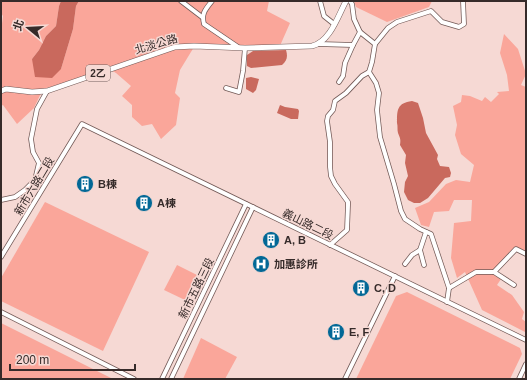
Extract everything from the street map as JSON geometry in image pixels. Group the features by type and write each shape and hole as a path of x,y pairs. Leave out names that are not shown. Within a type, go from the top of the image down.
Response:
{"main road":[{"path":"319,44 324,41 346,1"},
{"name":"北淡公路","path":"3,90 32,92 46,91 175,47 194,46 245,48 312,46 319,44"}],"street":[{"path":"181,1 202,17 204,24 238,47"},
{"path":"202,17 212,1"},
{"path":"320,1 324,16 334,24"},
{"path":"350,1 352,4 354,19 360,32 375,44"},
{"path":"330,245 347,230 348,205 331,176 328,116 333,110 335,101 346,93 362,76 369,72 375,44 388,28 397,22 431,11 442,22 459,27 464,24 463,1"},
{"path":"339,82 343,76 345,63 360,32"},
{"path":"319,44 353,45"},
{"path":"226,88 239,92 245,48"},
{"path":"369,72 376,83 379,93 377,110 380,137 401,211 405,219 431,234 448,288 447,302"},
{"path":"1,200 15,197 35,180 39,163 33,152 32,139 37,109 46,91"},
{"name":"義山路二段","path":"82,124 526,340"},
{"name":"新市六路二段","path":"1,257 82,124"},
{"name":"新市五路三段","path":"162,379 246,204"},
{"name":"新市五路三段","path":"171,379 253,207"},
{"path":"424,265 420,250 426,232"},
{"path":"405,264 412,255 420,250"},
{"path":"494,272 516,250 526,254"},
{"path":"448,288 476,272 494,272 514,285"},
{"path":"345,379 395,276"},
{"path":"1,312 134,379"},
{"path":"519,379 526,364"}],"shaded area":[{"path":"1,1 61,1 56,26 46,36 39,50 32,59 61,69 73,29 76,6 79,1 269,1 267,11 290,23 279,48 194,47 180,70 175,93 180,98 176,125 161,139 152,124 142,126 132,117 132,105 122,96 131,86 116,73 107,68 82,78 43,89 34,108 17,124 3,105 1,106 1,31 3,16 1,13"},
{"path":"61,1 79,1 76,6 73,29 61,69 52,78 35,77 32,59 39,50 46,36 56,26"},
{"path":"354,1 432,1 429,7 387,22 356,7"},
{"path":"504,34 518,49 526,74 521,85 526,87 526,253 516,247 495,274 501,279 497,285 512,295 524,312 522,319 526,322 525,332 482,310 465,272 457,278 451,258 454,223 471,221 472,200 454,200 449,211 434,212 429,227 421,225 415,208 429,202 446,184 456,180 470,182 474,165 461,154 455,135 457,125 453,106 461,102 462,95 470,96 482,101 485,97 491,102 499,94 497,92 509,91 507,75 500,53"},
{"path":"286,50 287,58 282,65 251,68 247,66 247,55 253,51"},
{"path":"251,77 259,79 256,90 253,93 246,89 246,78"},
{"path":"412,101 418,103 426,133 438,155 437,159 440,166 449,167 451,173 450,177 445,178 428,198 420,203 414,203 408,200 404,192 405,182 408,176 405,163 406,155 400,145 397,123 397,114 401,105"},
{"path":"280,105 298,109 298,119 291,119 277,113"},
{"path":"45,202 149,252 103,351 1,301 1,278"},
{"path":"177,265 197,275 185,300 164,290"},
{"path":"407,292 520,348 522,354 510,379 356,379 396,296"},
{"path":"1,323 113,379 1,379"},
{"path":"201,338 237,357 225,379 183,379"}],"place":[{"name":"B棟","path":"85,184"},
{"name":"A棟","path":"144,203"},
{"name":"A, B","path":"271,240"},
{"name":"加惠診所","path":"261,264"},
{"name":"C, D","path":"361,288"},
{"name":"E, F","path":"336,332"}]}
